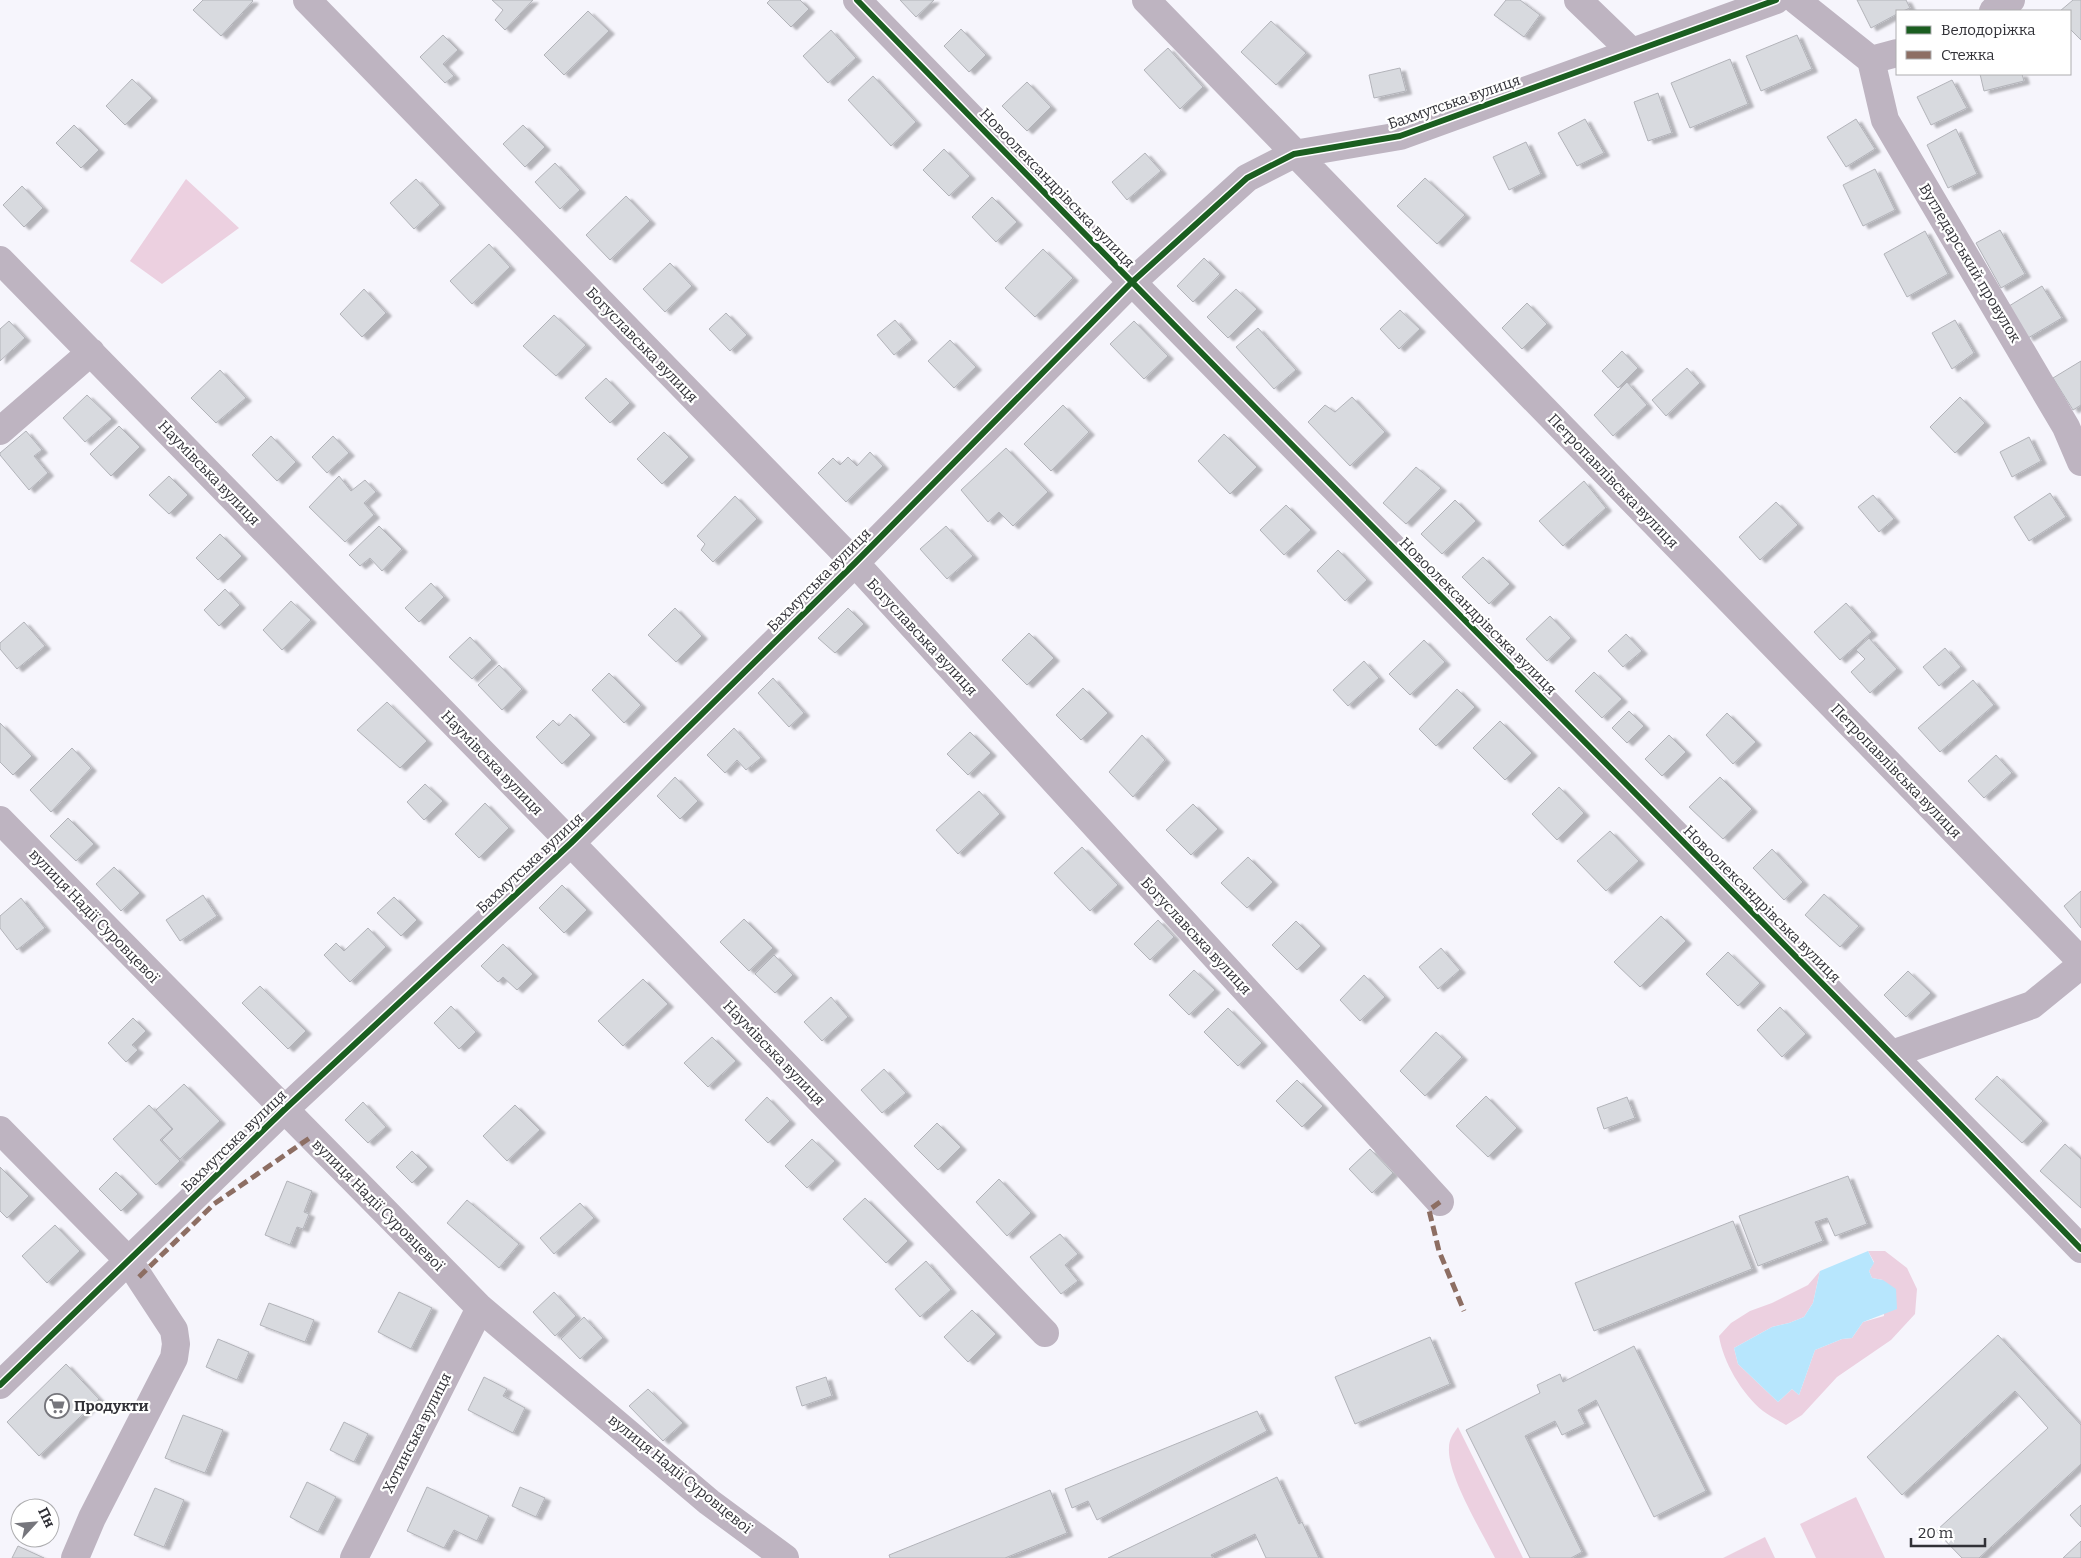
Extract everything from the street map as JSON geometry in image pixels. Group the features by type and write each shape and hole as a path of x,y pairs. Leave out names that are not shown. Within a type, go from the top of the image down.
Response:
{"street":[{"name":"Богуславська вулиця","path":"306,0 855,563 1440,1202"},
{"name":"Новоолександрівська вулиця","path":"857,0 1131,283 1892,1054 2081,1249"},
{"name":"Петропавлівська вулиця","path":"1146,0 2081,961"},
{"path":"1578,0 1632,52"},
{"name":"Бахмутська вулиця","path":"0,1385 284,1110 571,843 855,563 1131,283 1247,178 1294,154 1400,136 1776,0"},
{"path":"1796,0 1871,60 1896,53"},
{"path":"1994,10 2011,0"},
{"name":"Вугледарський провулок","path":"1871,60 1885,120 2074,422 2081,462"},
{"name":"Наумівська вулиця","path":"0,260 571,843 1045,1333"},
{"path":"0,431 91,352"},
{"name":"вулиця Надії Суровцевої","path":"0,820 480,1308 709,1502 786,1558"},
{"path":"1892,1054 2032,1005 2081,965"},
{"path":"0,1130 128,1260 174,1330 176,1344 174,1358 92,1518 75,1558"},
{"name":"Хотинська вулиця","path":"354,1558 480,1308"}],"shaded area":[{"path":"186,179 239,228 162,284 130,261"},
{"path":"1868,1251 1885,1251 1907,1268 1917,1289 1915,1314 1891,1340 1837,1377 1802,1415 1786,1425 1763,1411 1741,1387 1729,1367 1719,1336 1731,1323 1750,1311 1772,1303 1808,1285 1820,1271 1813,1303 1804,1317 1772,1327 1734,1348 1738,1364 1778,1402 1792,1389 1799,1395 1815,1350 1842,1339 1852,1338 1863,1322 1884,1316 1883,1280 1872,1278 1869,1271 1874,1262"},
{"path":"1458,1427 1523,1558 1495,1558 1466,1503 1450,1459 1450,1442"},
{"path":"1856,1497 1885,1558 1816,1558 1800,1524"},
{"path":"1765,1537 1775,1558 1723,1558"}],"water":[{"path":"1868,1251 1874,1263 1869,1271 1872,1278 1883,1280 1896,1289 1897,1309 1863,1322 1852,1338 1842,1339 1815,1350 1799,1395 1792,1389 1778,1402 1738,1364 1734,1348 1772,1327 1804,1317 1813,1303 1820,1271"}],"building":[{"path":"203,0 253,1 221,36 193,10"},
{"path":"492,0 533,0 505,30 495,20 503,10"},
{"path":"770,0 800,0 809,9 791,27 767,3"},
{"path":"900,0 934,0 916,17"},
{"path":"1506,0 1520,0 1540,15 1524,37 1494,15"},
{"path":"1857,0 1906,0 1910,8 1896,10 1896,15 1871,28"},
{"path":"2073,0 2081,0 2081,40 2071,30 2071,10 2061,10"},
{"path":"588,11 609,31 564,75 544,55"},
{"path":"1271,21 1306,53 1276,85 1241,52"},
{"path":"961,29 986,55 969,72 944,46"},
{"path":"831,30 856,58 828,83 803,56"},
{"path":"443,35 458,50 443,64 454,76 445,83 420,57"},
{"path":"1797,35 1812,69 1761,91 1746,56"},
{"path":"1168,48 1203,87 1180,109 1144,70"},
{"path":"1730,59 1748,104 1690,128 1671,83"},
{"path":"1400,68 1406,91 1374,98 1369,75"},
{"path":"1980,75 2022,75 2024,81 1984,91"},
{"path":"873,76 916,122 891,146 848,100"},
{"path":"132,79 152,98 125,125 106,106"},
{"path":"1952,80 1967,108 1931,125 1917,97"},
{"path":"1027,82 1051,107 1027,131 1002,106"},
{"path":"1658,93 1672,133 1648,141 1634,102"},
{"path":"1585,119 1604,153 1577,166 1558,133"},
{"path":"1856,119 1875,149 1846,167 1827,137"},
{"path":"74,125 99,150 81,168 56,143"},
{"path":"523,125 545,147 525,167 503,144"},
{"path":"1956,129 1977,174 1948,188 1927,145"},
{"path":"1526,142 1541,174 1509,190 1493,157"},
{"path":"944,149 970,176 949,196 923,170"},
{"path":"1145,153 1161,171 1127,200 1112,182"},
{"path":"555,163 580,190 560,209 535,182"},
{"path":"1875,169 1895,210 1863,226 1843,185"},
{"path":"1425,178 1465,215 1437,244 1397,206"},
{"path":"416,179 440,205 414,229 390,203"},
{"path":"22,186 43,208 24,227 3,205"},
{"path":"626,196 650,221 610,260 586,235"},
{"path":"992,197 1017,222 996,242 972,217"},
{"path":"2000,230 2025,274 2001,288 1976,243"},
{"path":"1925,231 1948,274 1907,297 1884,254"},
{"path":"489,244 510,267 472,304 450,281"},
{"path":"1043,249 1073,278 1035,317 1005,288"},
{"path":"1204,258 1220,274 1193,302 1177,286"},
{"path":"670,263 692,286 665,312 643,289"},
{"path":"2042,286 2062,318 2028,338 2009,306"},
{"path":"364,289 386,313 362,337 340,314"},
{"path":"1236,289 1257,309 1228,338 1207,317"},
{"path":"1527,303 1547,324 1522,349 1502,328"},
{"path":"1400,310 1420,329 1399,349 1380,329"},
{"path":"726,313 747,335 730,351 709,329"},
{"path":"554,315 586,345 556,376 523,346"},
{"path":"895,320 912,340 894,355 877,335"},
{"path":"1955,320 1974,353 1952,369 1932,333"},
{"path":"9,321 25,338 0,361 0,329"},
{"path":"1134,321 1168,356 1144,379 1110,344"},
{"path":"1258,328 1296,370 1274,389 1236,347"},
{"path":"950,340 976,367 954,388 928,361"},
{"path":"1622,351 1638,368 1618,388 1602,371"},
{"path":"2081,361 2081,405 2073,410 2053,378"},
{"path":"1687,368 1700,383 1666,416 1652,400"},
{"path":"220,370 246,398 216,423 191,398"},
{"path":"606,378 630,403 610,423 585,398"},
{"path":"1627,382 1647,405 1613,436 1594,415"},
{"path":"87,395 112,419 85,442 63,418"},
{"path":"1352,397 1385,432 1350,466 1308,422 1325,405 1335,412"},
{"path":"1960,397 1985,423 1955,453 1930,427"},
{"path":"1063,405 1089,432 1051,471 1024,444"},
{"path":"119,426 140,447 111,476 90,454"},
{"path":"26,431 42,450 34,456 48,473 29,490 0,455"},
{"path":"664,432 689,457 662,484 637,459"},
{"path":"1224,434 1257,467 1230,494 1198,461"},
{"path":"271,436 296,462 277,481 252,455"},
{"path":"333,436 349,453 327,473 312,457"},
{"path":"2029,437 2041,461 2012,477 2000,452"},
{"path":"1006,448 1048,492 1013,526 999,512 988,522 961,490"},
{"path":"870,452 883,466 846,502 818,473 833,458 840,465 848,457 857,466"},
{"path":"1416,467 1441,488 1406,524 1383,503"},
{"path":"169,476 188,495 169,514 149,495"},
{"path":"339,476 351,491 365,480 376,492 364,503 374,515 345,542 309,507"},
{"path":"1584,481 1606,508 1563,546 1539,521"},
{"path":"2050,493 2066,517 2029,541 2014,517"},
{"path":"1873,495 1894,519 1879,532 1858,507"},
{"path":"735,496 757,519 713,562 701,550 705,544 697,536"},
{"path":"1455,500 1476,521 1442,554 1421,534"},
{"path":"1776,502 1798,525 1760,560 1739,537"},
{"path":"1286,505 1311,530 1284,555 1260,530"},
{"path":"379,526 402,549 382,571 370,558 360,566 349,555"},
{"path":"946,526 973,556 947,579 920,549"},
{"path":"220,534 242,556 218,580 196,558"},
{"path":"1338,550 1367,580 1345,601 1317,571"},
{"path":"1483,557 1510,584 1489,604 1462,577"},
{"path":"431,583 444,597 419,622 405,608"},
{"path":"225,589 240,605 219,626 204,610"},
{"path":"291,601 311,620 282,650 263,630"},
{"path":"1846,603 1872,632 1840,660 1814,632"},
{"path":"675,608 702,636 676,662 648,635"},
{"path":"848,608 864,624 835,653 818,638"},
{"path":"1550,616 1571,638 1547,661 1526,639"},
{"path":"24,622 45,646 17,669 0,649 0,643"},
{"path":"1029,633 1054,658 1027,685 1002,660"},
{"path":"1626,634 1642,651 1623,667 1608,651"},
{"path":"470,637 492,660 472,679 449,657"},
{"path":"1869,638 1897,669 1870,693 1851,672 1865,659 1856,650"},
{"path":"1424,640 1445,662 1410,695 1389,674"},
{"path":"1945,648 1961,667 1939,686 1923,667"},
{"path":"1364,661 1379,678 1348,706 1333,690"},
{"path":"499,665 522,689 502,710 478,685"},
{"path":"1594,672 1622,699 1602,718 1575,691"},
{"path":"609,673 641,705 624,723 592,690"},
{"path":"773,678 804,713 789,727 758,693"},
{"path":"1973,680 1994,705 1940,752 1918,728"},
{"path":"1083,688 1108,713 1081,740 1056,715"},
{"path":"1457,689 1475,707 1436,746 1419,729"},
{"path":"387,702 427,741 400,768 357,730"},
{"path":"1629,711 1644,726 1627,743 1612,728"},
{"path":"1727,713 1756,742 1733,764 1706,735"},
{"path":"570,714 591,735 562,764 536,737 553,720 559,726"},
{"path":"1500,721 1532,753 1505,780 1473,748"},
{"path":"0,723 32,756 13,775 0,762"},
{"path":"734,728 761,758 746,770 737,760 725,773 707,755"},
{"path":"970,732 991,753 968,775 947,754"},
{"path":"1142,735 1165,760 1133,797 1109,772"},
{"path":"1669,735 1686,752 1662,776 1645,759"},
{"path":"72,748 91,768 51,812 30,790"},
{"path":"1996,755 2012,773 1984,798 1968,781"},
{"path":"675,777 698,801 680,819 657,796"},
{"path":"1720,777 1752,809 1723,839 1689,807"},
{"path":"425,784 443,801 424,820 407,802"},
{"path":"1559,787 1584,813 1557,840 1532,814"},
{"path":"979,791 1000,814 958,854 936,830"},
{"path":"485,803 509,828 479,858 455,834"},
{"path":"1193,804 1218,829 1191,855 1166,830"},
{"path":"68,818 94,844 76,861 50,836"},
{"path":"1610,831 1639,861 1606,891 1577,861"},
{"path":"1082,847 1118,885 1090,911 1054,873"},
{"path":"1772,849 1803,882 1784,900 1753,868"},
{"path":"1248,857 1273,882 1247,908 1221,883"},
{"path":"114,867 140,893 121,911 96,884"},
{"path":"562,885 587,910 564,933 539,908"},
{"path":"2081,891 2081,928 2064,906"},
{"path":"1824,894 1859,926 1840,947 1805,915"},
{"path":"203,895 217,916 180,941 166,920"},
{"path":"394,897 417,920 401,936 377,913"},
{"path":"21,898 45,928 17,950 0,928 0,916"},
{"path":"1661,916 1686,941 1640,987 1614,962"},
{"path":"744,919 773,948 749,971 720,942"},
{"path":"1158,920 1174,937 1150,960 1134,944"},
{"path":"1296,921 1321,946 1297,970 1272,945"},
{"path":"368,928 386,947 350,982 324,955 336,943 344,951"},
{"path":"503,944 533,974 517,990 503,977 498,982 481,966"},
{"path":"1441,948 1460,970 1438,989 1419,967"},
{"path":"1728,952 1760,983 1738,1006 1706,974"},
{"path":"774,955 793,975 775,993 755,974"},
{"path":"1194,970 1215,990 1189,1015 1169,995"},
{"path":"1908,971 1931,993 1906,1017 1884,995"},
{"path":"1364,975 1385,997 1360,1021 1340,1000"},
{"path":"643,979 668,1004 623,1046 598,1021"},
{"path":"260,986 306,1031 288,1049 242,1003"},
{"path":"831,997 848,1017 822,1041 804,1022"},
{"path":"451,1006 476,1032 459,1049 434,1023"},
{"path":"1780,1007 1806,1034 1782,1057 1757,1030"},
{"path":"1228,1008 1262,1043 1238,1066 1204,1032"},
{"path":"133,1018 146,1031 132,1045 138,1050 126,1062 108,1043"},
{"path":"1436,1032 1462,1057 1425,1096 1400,1071"},
{"path":"712,1037 736,1061 708,1087 684,1063"},
{"path":"884,1069 906,1093 882,1113 861,1090"},
{"path":"1997,1076 2043,1121 2022,1143 1975,1099"},
{"path":"1297,1080 1323,1106 1302,1127 1276,1101"},
{"path":"184,1084 220,1121 180,1159 162,1140 173,1129 156,1110"},
{"path":"1486,1096 1517,1128 1488,1157 1456,1126"},
{"path":"767,1097 790,1121 768,1143 745,1120"},
{"path":"1627,1097 1635,1118 1604,1129 1597,1108"},
{"path":"363,1102 386,1127 368,1143 345,1120"},
{"path":"149,1105 172,1129 160,1140 180,1161 156,1185 113,1139"},
{"path":"515,1105 540,1130 507,1161 483,1136"},
{"path":"937,1123 961,1147 938,1170 914,1146"},
{"path":"812,1139 835,1161 807,1188 785,1166"},
{"path":"2065,1144 2081,1159 2081,1208 2040,1171"},
{"path":"1370,1149 1393,1173 1372,1193 1349,1169"},
{"path":"412,1151 428,1167 412,1183 396,1167"},
{"path":"0,1167 29,1196 7,1218 0,1211"},
{"path":"116,1172 138,1194 121,1211 99,1189"},
{"path":"1848,1176 1867,1224 1835,1236 1827,1218 1815,1222 1823,1241 1758,1266 1739,1216"},
{"path":"999,1179 1031,1213 1007,1236 976,1202"},
{"path":"287,1181 312,1191 304,1212 309,1214 303,1229 297,1227 290,1245 265,1235"},
{"path":"865,1198 908,1241 886,1263 843,1219"},
{"path":"467,1200 519,1244 499,1268 447,1223"},
{"path":"580,1203 594,1218 554,1254 540,1238"},
{"path":"1733,1221 1752,1269 1594,1331 1575,1283"},
{"path":"55,1225 80,1251 47,1283 22,1256"},
{"path":"1060,1234 1078,1254 1065,1265 1078,1281 1061,1294 1030,1257"},
{"path":"926,1261 951,1290 920,1317 895,1289"},
{"path":"399,1292 432,1308 411,1349 378,1332"},
{"path":"554,1292 576,1316 555,1336 533,1312"},
{"path":"269,1303 314,1320 305,1342 260,1325"},
{"path":"972,1310 996,1334 968,1362 944,1337"},
{"path":"584,1317 603,1338 580,1359 561,1339"},
{"path":"1998,1335 2081,1425 2081,1464 1979,1558 1962,1558 1936,1531 2048,1428 2015,1391 1902,1495 1867,1457"},
{"path":"1430,1337 1450,1384 1355,1424 1335,1377"},
{"path":"218,1339 249,1352 237,1380 206,1367"},
{"path":"1634,1346 1706,1491 1654,1517 1596,1400 1578,1410 1585,1424 1562,1435 1555,1421 1525,1436 1582,1552 1571,1558 1530,1558 1466,1430 1540,1393 1537,1385 1560,1374 1563,1382"},
{"name":"Продукти","path":"66,1364 99,1399 39,1456 7,1422"},
{"path":"484,1377 507,1389 503,1396 525,1408 513,1433 468,1410"},
{"path":"826,1377 832,1396 802,1406 796,1387"},
{"path":"648,1389 683,1423 663,1441 629,1406"},
{"path":"1257,1411 1267,1431 1097,1520 1088,1501 1072,1508 1065,1489"},
{"path":"183,1415 223,1430 205,1473 165,1458"},
{"path":"344,1422 368,1434 354,1462 330,1450"},
{"path":"1277,1477 1299,1524 1302,1522 1319,1558 1266,1558 1255,1534 1211,1555 1213,1558 1108,1558"},
{"path":"307,1482 336,1497 318,1532 290,1517"},
{"path":"427,1487 489,1516 477,1541 454,1530 444,1548 407,1531"},
{"path":"520,1487 545,1498 536,1517 512,1506"},
{"path":"155,1488 184,1500 164,1547 134,1535"},
{"path":"1050,1490 1067,1533 1005,1558 890,1558 889,1555"},
{"path":"2081,1505 2081,1527 2070,1515"},
{"path":"2081,1541 2081,1558 2063,1558"},
{"path":"17,1548 22,1548 44,1558 12,1558"}],"marked path":[{"path":"139,1277 214,1204 311,1137"},
{"path":"1440,1202 1429,1210 1439,1251 1464,1311"}],"cycle path":[{"path":"857,0 2081,1249"},
{"path":"0,1385 284,1110 571,843 855,563 1131,283 1247,178 1294,154 1400,136 1776,0"}],"place":[{"name":"Продукти","path":"57,1406"}]}
